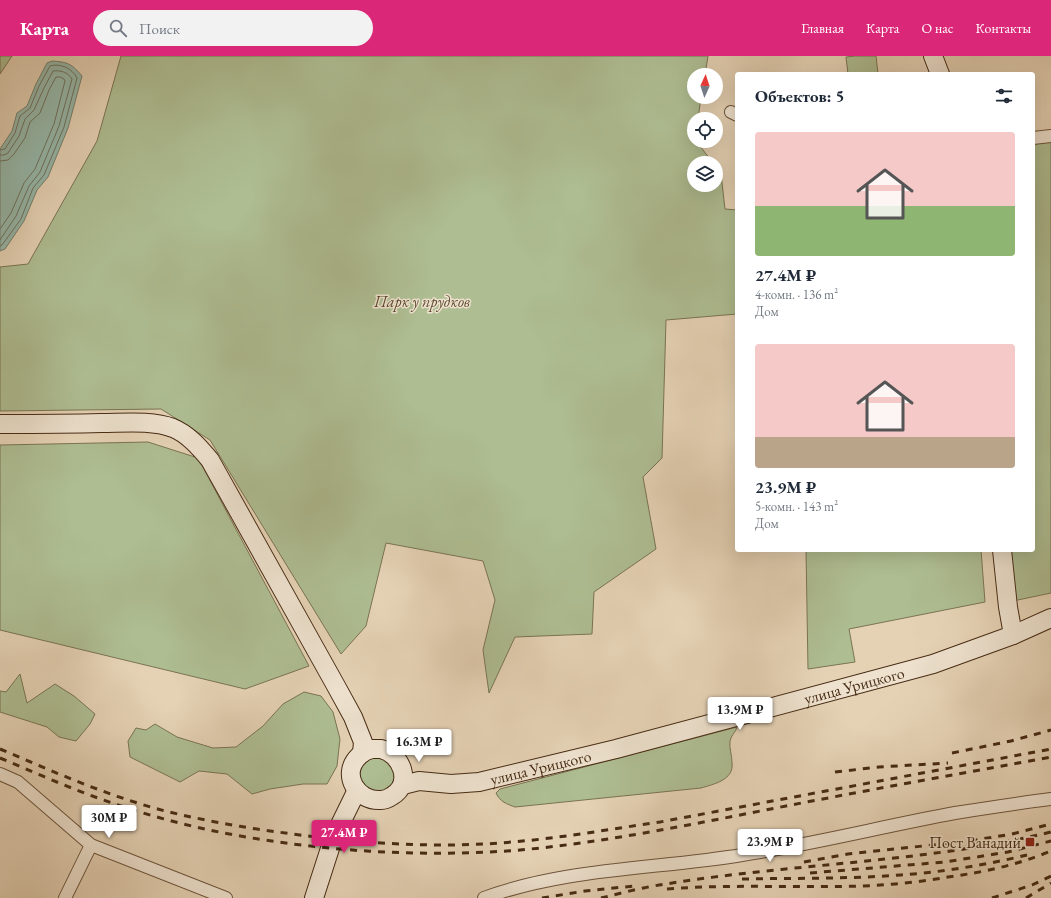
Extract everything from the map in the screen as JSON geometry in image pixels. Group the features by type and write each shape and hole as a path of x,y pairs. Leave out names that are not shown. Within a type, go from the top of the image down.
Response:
{"street":[{"path":"933,56 939,72"},
{"path":"1035,138 1051,136"},
{"path":"0,424 140,423 173,428 191,440 210,460 353,717 366,748"},
{"path":"1002,552 1008,607 1013,635"},
{"name":"улица Урицкого","path":"408,779 451,784 479,782 580,758 932,664 1013,635 1051,618"},
{"path":"357,796 382,800 389,798 398,793 408,779 400,762 392,754 382,749 366,748"},
{"path":"357,796 351,781 351,772 355,760 366,748"},
{"path":"0,774 18,782 91,846 226,898"},
{"path":"314,898 332,839 357,796"},
{"path":"484,898 523,885 563,877 743,855 1009,804 1051,800"},
{"path":"64,898 91,846"}],"green space":[{"path":"0,56 12,56 0,74"},
{"name":"Парк у прудков","path":"121,56 708,56 706,68 687,68 687,104 700,104 699,112 687,112 687,148 701,148 708,156 687,156 687,192 723,192 725,209 735,210 735,314 666,320 662,458 643,477 656,549 594,592 592,634 515,637 489,693 483,650 495,600 483,561 386,543 366,626 341,654 210,440 161,409 0,411 0,267 28,264 97,141"},
{"path":"876,56 878,72 848,72 846,57"},
{"path":"1051,142 1051,593 1013,601 1009,552 1035,552 1035,143"},
{"path":"148,442 198,458 309,666 245,689 0,630 0,445"},
{"path":"806,552 981,552 985,602 849,629 855,662 808,669"},
{"path":"20,674 27,703 55,684 74,696 95,714 90,724 76,741 59,737 47,727 0,712 0,691 6,692"},
{"path":"304,692 321,696 333,712 340,739 337,766 327,784 303,784 270,789 252,794 227,774 199,771 180,782 130,757 128,741 136,728 146,730 155,724 177,737 213,748 236,747 263,726 283,704"},
{"path":"737,727 730,741 732,769 730,774 712,785 701,788 515,807 502,801 496,793 500,789"},
{"path":"381,757 395,769 395,781 388,790 370,792 359,779 362,765 367,760"}],"water":[{"path":"52,61 69,64 82,76 68,128 48,177 37,190 24,221 5,249 0,251 0,149 12,131 17,113 27,106 47,63"}],"railway":[{"path":"952,753 1011,741 1051,730"},
{"path":"0,749 102,791 165,811 221,823 307,836 365,842 424,845 483,844 530,840 660,822 1051,749"},
{"path":"0,758 100,799 139,812 214,831 289,844 328,848 405,853 444,853 520,850 553,847 620,837 1051,757"},
{"path":"835,772 879,767 948,763"},
{"path":"804,862 848,854 970,841 1012,834 1051,824"},
{"path":"601,898 641,888 666,884 762,871 908,857 1004,842 1051,832"},
{"path":"810,873 945,862 1008,852 1051,841"},
{"path":"667,889 716,887 861,886 905,883 975,873 1013,864 1051,851"},
{"path":"742,879 861,877 917,874 964,868 1027,855"},
{"path":"992,898 1032,885 1051,876"},
{"path":"1026,898 1051,883"},
{"path":"542,898 585,891 634,886"}],"place":[{"name":"Пост Ванадий","path":"1030,842"}]}
